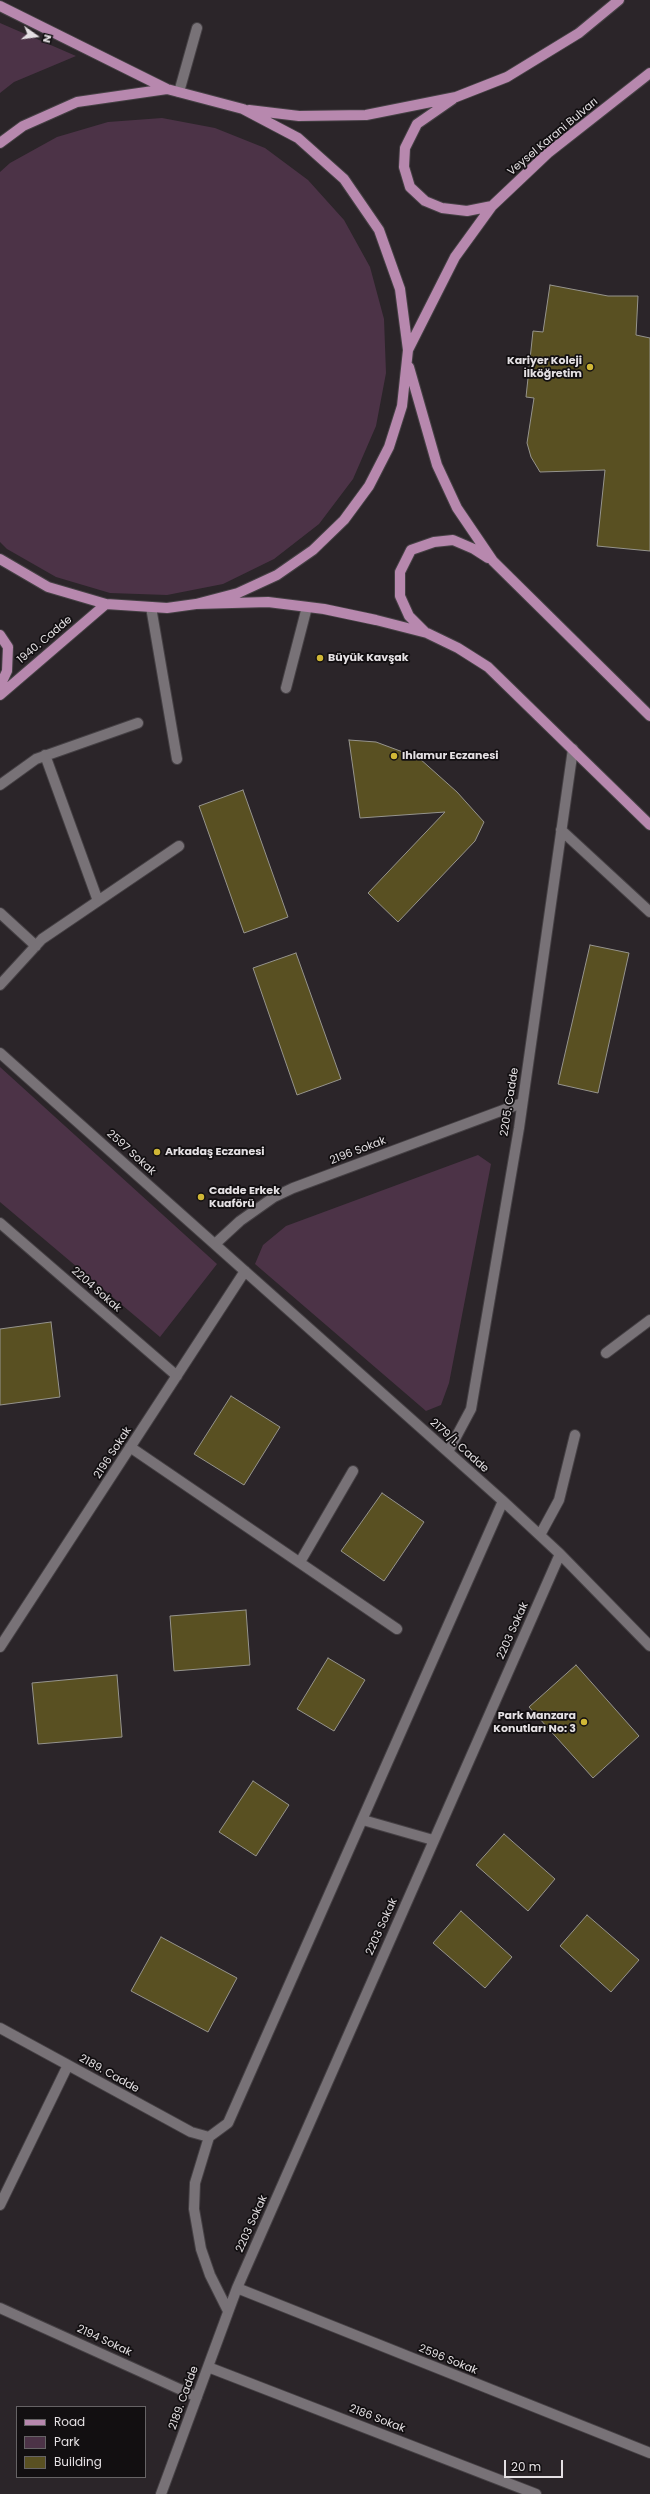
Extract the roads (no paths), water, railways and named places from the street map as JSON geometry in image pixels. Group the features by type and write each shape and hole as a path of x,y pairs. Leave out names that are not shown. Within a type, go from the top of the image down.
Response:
{"main road":[{"path":"0,6 167,89 243,109 299,116 366,115 456,97 507,76 579,32 619,0"},
{"name":"Veysel Karani Bulvarı","path":"408,350 455,257 492,206 548,153 650,73"},
{"path":"0,143 23,126 77,102 167,89"},
{"path":"456,97 417,124 405,148 404,167 410,187 425,201 442,208 467,211 492,206"},
{"path":"196,604 238,593 277,575 313,550 344,520 369,486 389,447 402,406 408,363 408,350 400,288 375,224 344,179 298,138 243,109"},
{"path":"408,363 436,465 456,508 493,561 650,716"},
{"path":"427,633 409,616 400,596 400,572 411,550 434,542 453,540 474,549 493,561"},
{"path":"0,559 48,587 106,604 150,607 268,602 307,607 376,620 427,633 458,648 488,667 650,825"},
{"name":"1940. Cadde","path":"0,695 106,604"},
{"path":"0,635 8,647 7,671 0,686"}],"street":[{"path":"179,92 197,28"},
{"path":"150,607 178,759"},
{"path":"286,688 307,607"},
{"path":"0,785 36,759 138,723"},
{"name":"2205. Cadde","path":"448,1452 471,1409 522,1103 573,749"},
{"path":"45,755 98,901"},
{"path":"561,830 650,912"},
{"path":"0,985 42,939 179,846"},
{"path":"0,913 36,946"},
{"name":"2597 Sokak","path":"0,1053 245,1271"},
{"name":"2196 Sokak","path":"215,1244 245,1218 274,1197 294,1188 522,1103"},
{"name":"2204 Sokak","path":"0,1224 177,1376"},
{"name":"2196 Sokak","path":"0,1647 245,1271"},
{"name":"2179/1. Cadde","path":"245,1271 503,1501 560,1554 649,1644"},
{"path":"606,1354 650,1320"},
{"path":"540,1536 559,1500 575,1435"},
{"path":"130,1447 397,1629"},
{"path":"300,1562 352,1471"},
{"path":"228,2311 210,2275 201,2248 194,2209 195,2183 208,2137 228,2123 503,1501"},
{"name":"2203 Sokak","path":"228,2311 433,1840 560,1554"},
{"path":"363,1820 433,1840"},
{"name":"2189. Cadde","path":"0,2028 191,2132 208,2137"},
{"path":"0,2205 68,2065"},
{"name":"2596 Sokak","path":"237,2288 650,2453"},
{"name":"2194 Sokak","path":"0,2308 197,2397"},
{"name":"2189. Cadde","path":"161,2494 228,2311"},
{"name":"2186 Sokak","path":"208,2367 536,2494"}],"place":[{"name":"Kariyer Koleji İlköğretim","path":"590,367"},
{"name":"Büyük Kavşak","path":"320,658"},
{"name":"Ihlamur Eczanesi","path":"394,756"},
{"name":"Arkadaş Eczanesi","path":"157,1152"},
{"name":"Cadde Erkek Kuaförü","path":"201,1197"},
{"name":"Park Manzara Konutları No: 3","path":"584,1722"}]}
